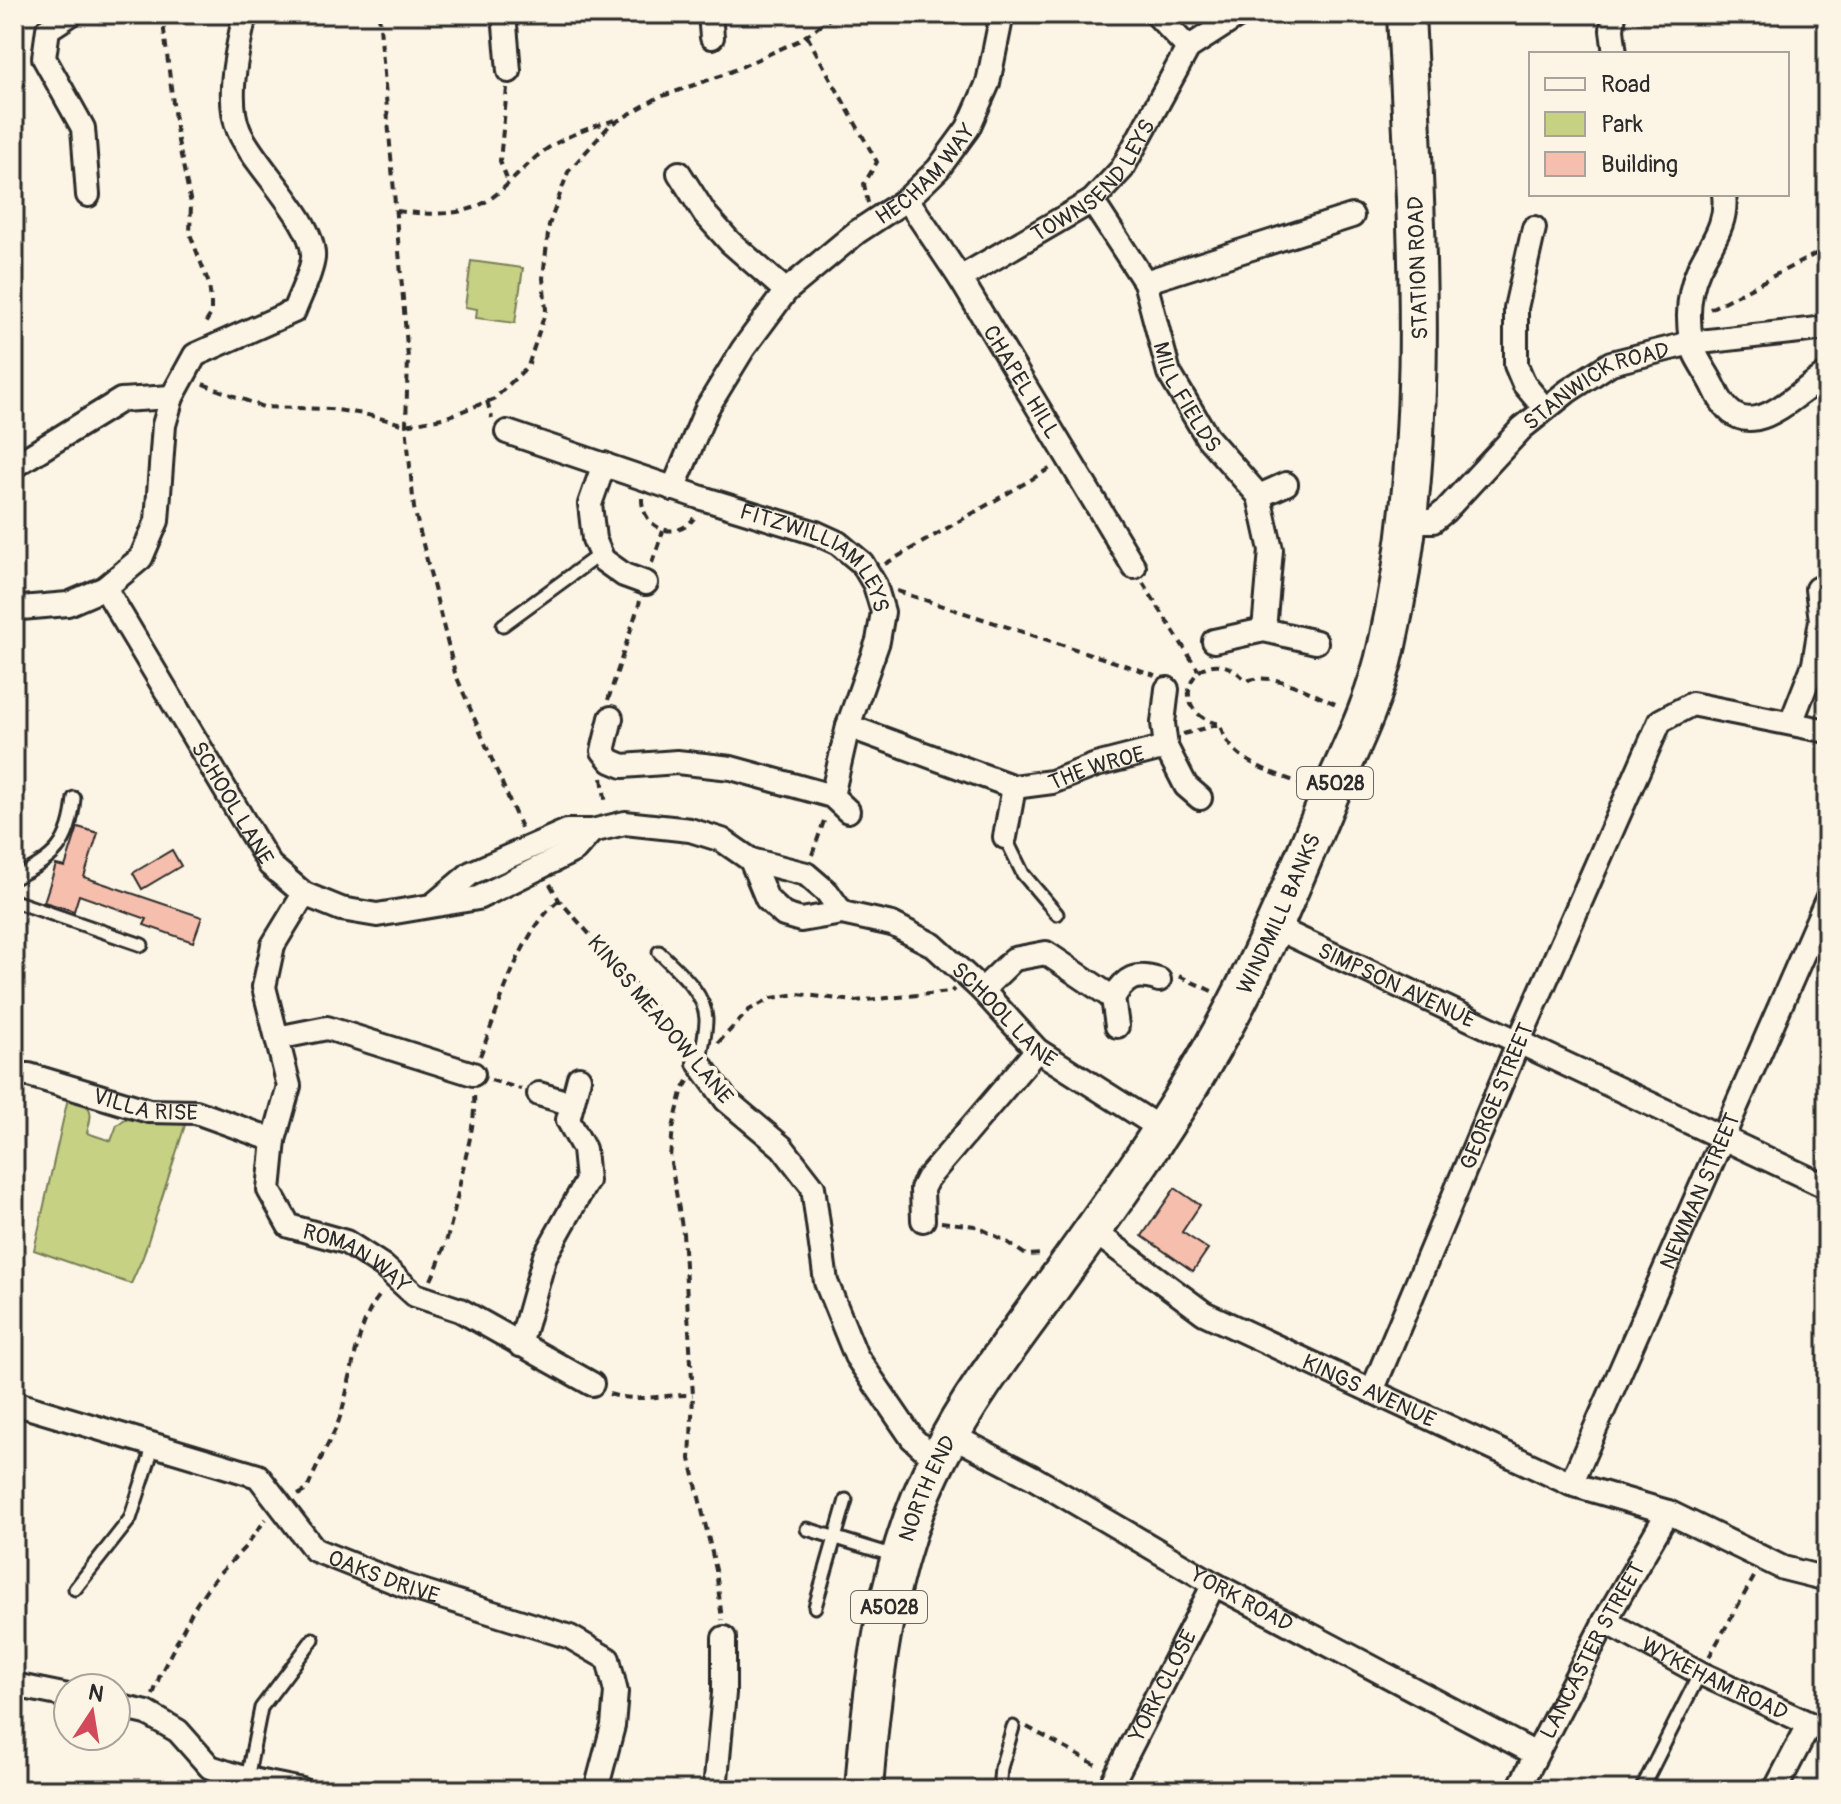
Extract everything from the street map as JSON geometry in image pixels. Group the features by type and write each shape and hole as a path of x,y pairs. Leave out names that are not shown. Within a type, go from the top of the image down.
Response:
{"main road":[{"name":"STATION ROAD","path":"1406,14 1420,301 1417,421 1407,521"},
{"name":"WINDMILL BANKS","path":"1092,1230 1163,1130 1221,1032 1272,926 1364,715 1387,648 1407,521"},
{"name":"NORTH END","path":"864,1790 871,1712 884,1630 901,1558 922,1494 982,1382 1092,1230"}],"street":[{"path":"71,14 46,22 44,58 83,128 88,195"},
{"path":"14,605 21,608 68,604 105,588 141,558 157,521 164,425 172,397 195,355 294,311 313,257 305,223 279,192 238,129 232,84 245,14"},
{"path":"504,14 509,71"},
{"path":"710,14 712,37"},
{"name":"HECHAM WAY","path":"673,489 707,408 743,349 786,291 879,216 907,199 938,169 968,128 988,83 1002,14"},
{"path":"1156,14 1188,48"},
{"name":"TOWNSEND LEYS","path":"960,278 1092,201 1122,169 1188,48 1241,14"},
{"path":"1614,14 1615,52"},
{"path":"679,173 713,224 786,291"},
{"path":"1724,196 1718,236 1699,269 1688,310 1691,343 1721,403 1730,411 1752,420 1771,415 1827,374"},
{"name":"CHAPEL HILL","path":"907,199 960,278 1134,567"},
{"name":"MILL FIELDS","path":"1092,201 1145,282 1169,373 1207,437 1259,496 1271,550 1264,630"},
{"path":"1145,282 1352,216"},
{"path":"1534,228 1516,308 1516,365 1524,384 1545,409"},
{"name":"STANWICK ROAD","path":"1407,521 1433,521 1502,448 1545,409 1611,363 1691,343 1827,328"},
{"path":"14,466 121,400 172,397"},
{"name":"FITZWILLIAM LEYS","path":"507,432 673,489 816,533 854,554 872,579 883,612 878,641 848,726 840,804"},
{"path":"604,464 590,504 594,539 603,560 624,575 646,583"},
{"path":"1259,496 1286,484"},
{"name":"SCHOOL LANE","path":"105,588 270,865 304,894 341,909 377,915 432,906 471,873 592,820 690,830 722,840 751,860 806,874"},
{"path":"1791,723 1814,664 1821,620 1817,589"},
{"path":"1214,641 1264,630 1316,642"},
{"name":"THE WROE","path":"848,726 1014,787 1052,782 1166,743 1163,723 1172,683"},
{"name":"GEORGE STREET","path":"1372,1391 1518,1043 1660,721 1692,704 1827,731"},
{"path":"611,718 603,751 611,761 623,766 677,762 731,768 840,804"},
{"path":"1166,743 1186,786 1200,798"},
{"path":"1005,837 1014,787"},
{"path":"751,860 767,899 784,915 801,920 842,913 827,892 806,874"},
{"name":"ROMAN WAY","path":"304,894 273,945 264,987 289,1086 274,1140 269,1190 289,1226 346,1242 383,1266 415,1295 460,1310 592,1384"},
{"name":"NEWMAN STREET","path":"1571,1484 1827,899"},
{"name":"SCHOOL LANE","path":"842,913 892,924 933,945 1037,1050 1163,1130"},
{"name":"SIMPSON AVENUE","path":"1272,926 1827,1187"},
{"path":"974,983 1014,959 1046,953 1113,998"},
{"path":"1117,1026 1113,998 1123,982 1137,977 1159,980"},
{"path":"277,1038 327,1028 473,1074"},
{"path":"923,1220 922,1189 927,1179 1037,1050"},
{"name":"KINGS MEADOW LANE","path":"699,1063 726,1100 782,1147 813,1187 826,1282 856,1356 912,1438 927,1452 945,1446"},
{"name":"VILLA RISE","path":"14,1075 29,1075 149,1111 196,1112 274,1140"},
{"path":"520,1345 545,1256 587,1181 584,1149 568,1120 579,1078"},
{"path":"539,1094 572,1104"},
{"name":"KINGS AVENUE","path":"1092,1230 1204,1313 1571,1484 1668,1512 1783,1568 1827,1579"},
{"name":"OAKS DRIVE","path":"14,1403 258,1476 315,1550 403,1585 570,1637 608,1659 616,1692 613,1726 596,1790"},
{"name":"YORK ROAD","path":"945,1446 1032,1477 1214,1584 1536,1754"},
{"name":"LANCASTER STREET","path":"1518,1790 1605,1621 1668,1512"},
{"name":"YORK CLOSE","path":"1114,1780 1214,1584"},
{"name":"WYKEHAM ROAD","path":"1605,1621 1700,1673 1818,1729"},
{"path":"715,1790 724,1693 724,1638"},
{"path":"14,1685 52,1693"},
{"path":"132,1710 147,1713 178,1731 210,1767 247,1779 302,1790"},
{"path":"1775,1790 1818,1729"}],"lane":[{"path":"503,625 600,554"},
{"path":"14,878 47,862 56,852 72,814 74,798"},
{"path":"1005,837 1023,874 1057,914"},
{"path":"14,901 142,945"},
{"path":"659,952 700,999 706,1016 699,1063"},
{"path":"75,1589 130,1519 154,1445"},
{"path":"815,1607 846,1500"},
{"path":"807,1529 901,1558"},
{"path":"247,1779 261,1708 313,1639"},
{"path":"1641,1790 1700,1673"},
{"path":"999,1790 1001,1768 1013,1727"}],"path":[{"path":"162,14 177,136 191,204 190,234 209,284 211,314 202,329"},
{"path":"379,14 408,358 406,425 414,508 455,673 525,838"},
{"path":"191,379 263,407 330,409 406,425 447,417 494,399 528,366 546,310 543,278 549,225 568,172 609,126 657,98 723,75 807,36 836,14"},
{"path":"807,36 877,162 864,184 871,209 879,216"},
{"path":"509,71 500,161 509,184"},
{"path":"397,211 446,213 473,208 509,184 542,152 590,127 622,119"},
{"path":"1688,310 1705,312 1827,248"},
{"path":"872,579 1068,458"},
{"path":"645,479 643,509 648,520 663,531 685,528 693,520 702,498"},
{"path":"611,718 607,702 663,531"},
{"path":"1134,567 1198,670"},
{"path":"872,579 1172,683 1198,716 1220,724"},
{"path":"1172,683 1211,665 1230,666 1246,681 1262,677 1281,681 1364,715"},
{"path":"1166,743 1220,724"},
{"path":"1220,724 1235,753 1329,797"},
{"path":"592,820 607,804 597,755 603,751"},
{"path":"806,874 840,804"},
{"name":"KINGS MEADOW LANE","path":"544,876 559,900 675,1030 699,1063"},
{"path":"422,1298 451,1230 473,1130 473,1074 528,937 542,915 559,900"},
{"path":"1159,980 1164,969 1216,993"},
{"path":"724,1638 716,1570 690,1459 693,1395 683,1233 670,1157 682,1092 699,1063 749,1010 772,998 798,994 855,1001 951,992 974,983"},
{"path":"473,1074 539,1094"},
{"path":"923,1220 975,1226 1026,1255 1050,1253"},
{"path":"147,1713 160,1675 194,1608 210,1584 280,1505 307,1490 336,1427 367,1318 375,1300 396,1278"},
{"path":"592,1384 609,1394 628,1399 693,1395"},
{"path":"1700,1673 1764,1559"},
{"path":"1022,1738 1026,1727 1114,1780"}],"green space":[{"path":"471,261 523,268 515,323 476,318 477,309 465,307"},
{"path":"68,1098 89,1109 87,1133 111,1141 117,1125 125,1119 186,1122 143,1257 131,1284 34,1250"}],"building":[{"path":"78,827 98,833 84,877 202,917 193,942 144,925 147,919 79,895 74,911 44,902 56,865 65,867"},
{"path":"172,850 181,866 142,889 133,873"},
{"path":"1175,1188 1200,1205 1182,1232 1208,1249 1193,1271 1142,1236"}]}
